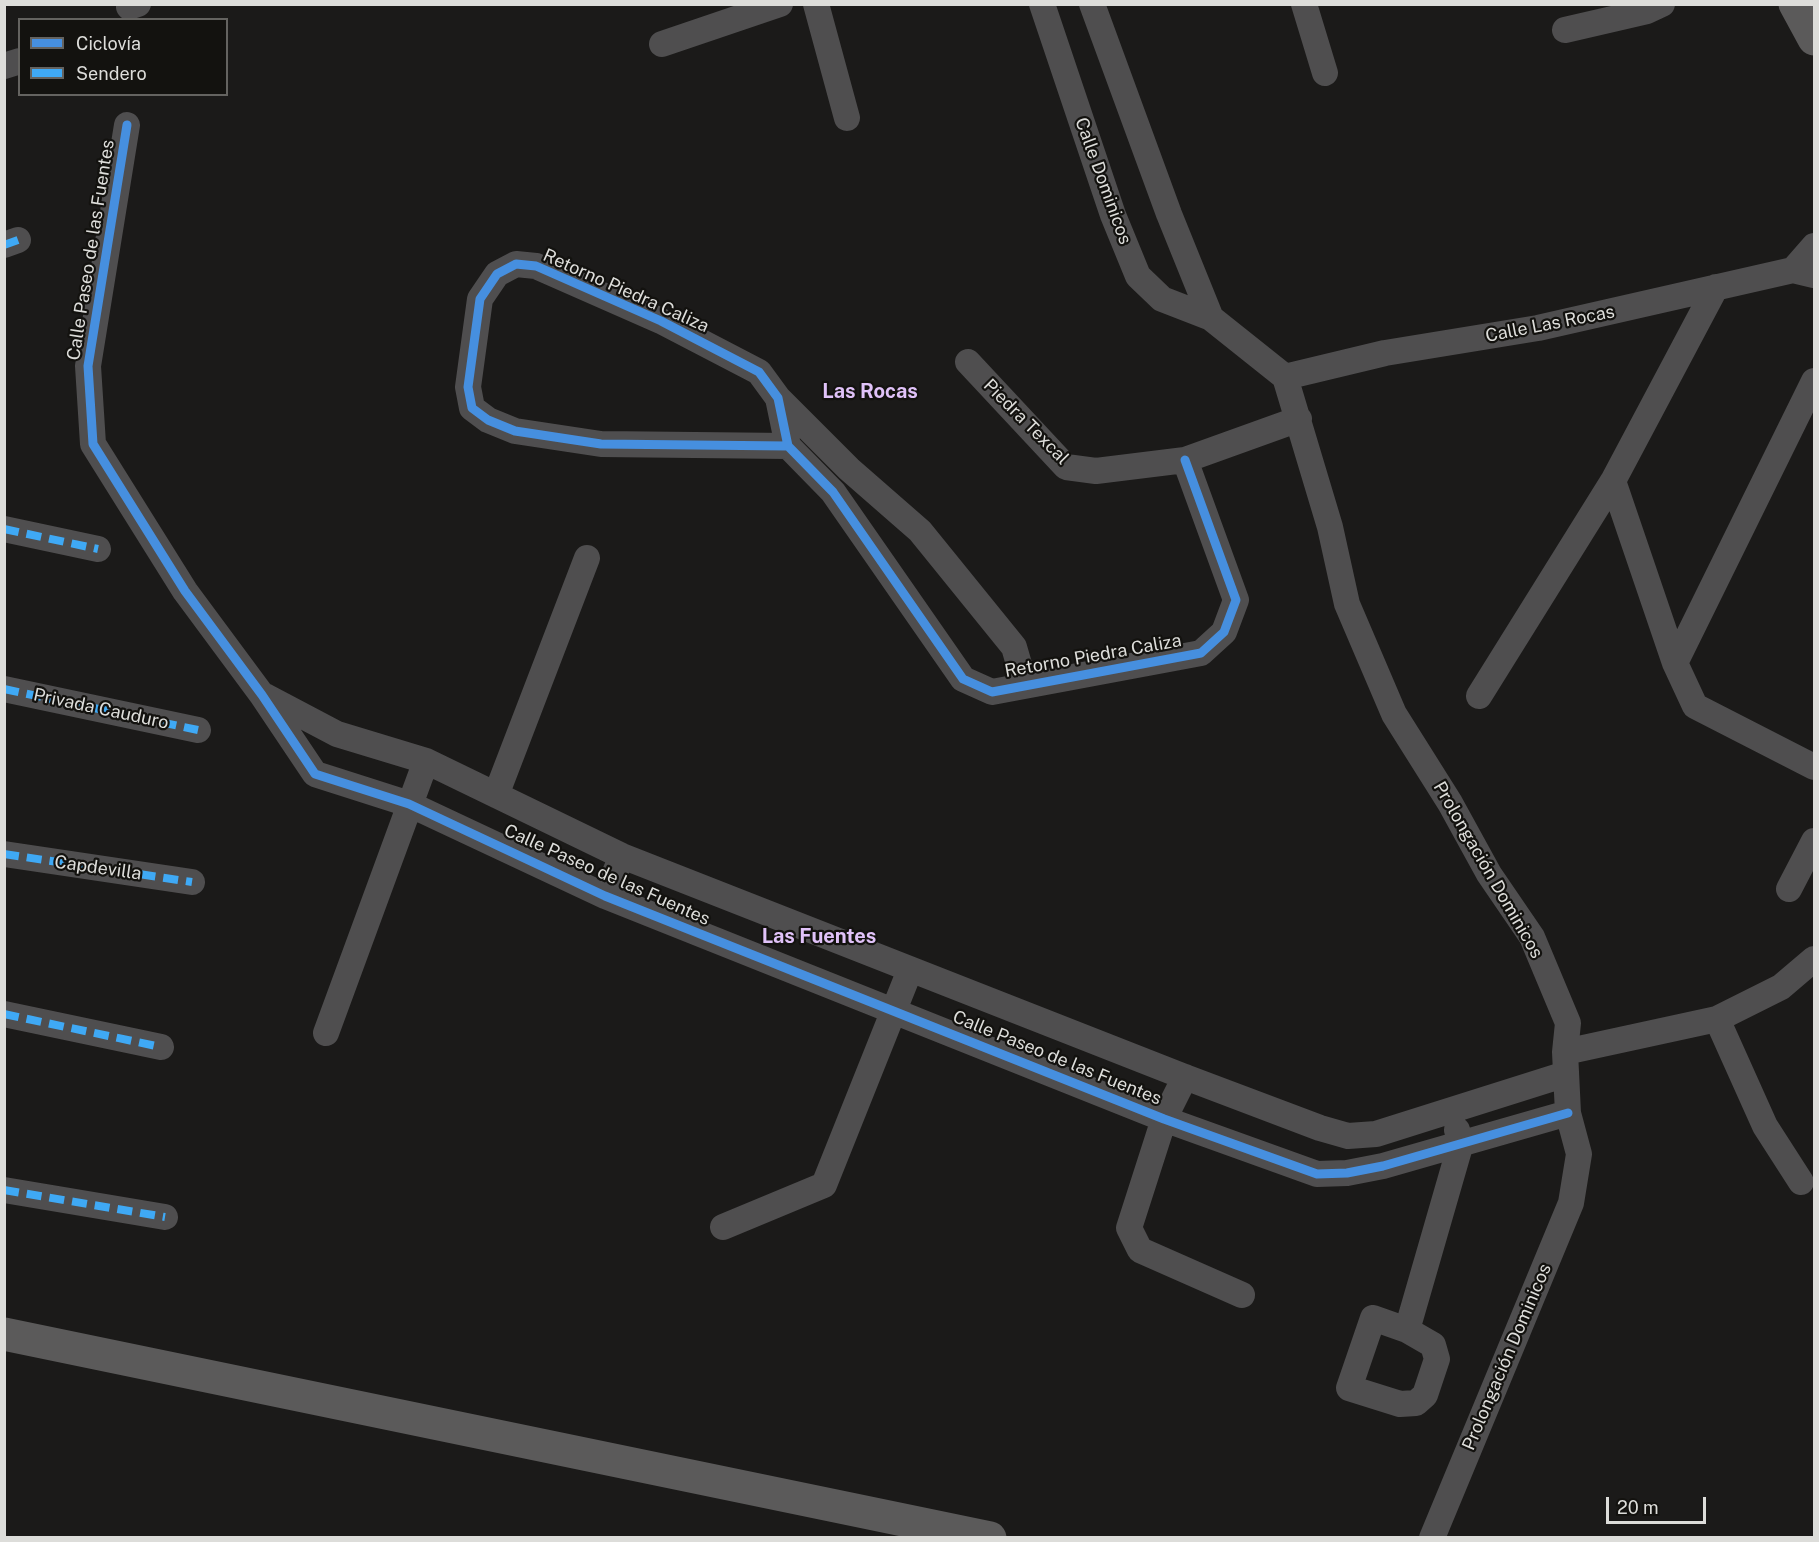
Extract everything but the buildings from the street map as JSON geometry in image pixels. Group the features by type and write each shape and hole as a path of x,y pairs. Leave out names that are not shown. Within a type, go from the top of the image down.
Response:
{"street":[{"path":"662,44 780,4"},
{"path":"816,4 847,118"},
{"name":"Calle Dominicos","path":"1042,4 1113,215 1138,276 1162,299 1211,318 1285,377"},
{"name":"Calle Dominicos","path":"1092,4 1169,214 1211,318"},
{"path":"1304,4 1325,73"},
{"path":"1565,30 1647,11 1662,4"},
{"path":"1795,4 1815,39"},
{"name":"Calle Paseo de las Fuentes","path":"127,124 88,366 93,444 184,591 262,694 315,774 409,804 605,896 1164,1119 1317,1174 1347,1173 1383,1166 1568,1113"},
{"path":"1804,272 1815,246"},
{"name":"Retorno Piedra Caliza","path":"788,446 601,444 515,431 488,420 472,408 468,387 480,299 497,274 516,264 536,266 661,321 759,372 778,398 788,446 833,492 963,679 992,692 1201,653 1224,632 1236,600 1185,460"},
{"name":"Calle Las Rocas","path":"1285,377 1385,353 1538,328 1716,287 1804,272"},
{"path":"1479,696 1613,481 1716,287"},
{"name":"Piedra Texcal","path":"968,362 1066,467 1096,471 1185,460 1299,419"},
{"name":"Prolongación Dominicos","path":"1285,377 1330,526 1347,604 1394,714 1450,803 1489,874 1532,937 1568,1023 1565,1063 1568,1113 1579,1154 1571,1203 1432,1538"},
{"path":"1676,663 1815,381"},
{"path":"778,398 849,469 920,531 1014,647 1025,685"},
{"path":"1613,481 1676,663 1695,706 1815,767"},
{"path":"4,529 98,549"},
{"path":"496,795 587,558"},
{"name":"Privada Cauduro","path":"4,689 198,730"},
{"name":"Calle Paseo de las Fuentes","path":"262,694 337,734 426,761 622,856 1185,1077 1348,1136 1376,1134 1451,1109 1565,1063 1717,1019 1781,987 1815,959"},
{"path":"326,1033 426,761"},
{"path":"1789,889 1815,841"},
{"name":"Capdevilla","path":"4,855 192,882"},
{"path":"605,896 622,856"},
{"path":"723,1227 824,1185 910,970"},
{"path":"4,1014 161,1047"},
{"path":"1717,1019 1765,1126 1801,1182"},
{"path":"1185,1077 1164,1119 1130,1228 1140,1250 1242,1295"},
{"path":"1407,1330 1461,1143 1451,1109"},
{"path":"1376,1134 1383,1166"},
{"path":"4,1190 165,1217"},
{"path":"4,1334 990,1538"}],"marked path":[{"path":"4,245 18,240"},
{"path":"4,529 98,549"},
{"path":"4,689 198,730"},
{"path":"4,854 192,882"},
{"path":"4,1014 161,1047"},
{"path":"4,1190 165,1217"}],"cycle path":[{"path":"127,125 88,366 93,444 185,591 262,695 315,774 409,804 605,896 1164,1119 1317,1174 1347,1173 1383,1166 1568,1113"},
{"path":"788,446 601,444 515,431 488,420 472,408 468,387 480,299 497,274 516,264 536,266 661,321 759,372 778,398 788,446 833,492 963,679 992,692 1201,653 1224,632 1236,600 1185,460"}],"district":[{"name":"Las Rocas","path":"870,392"},
{"name":"Las Fuentes","path":"819,937"}]}
